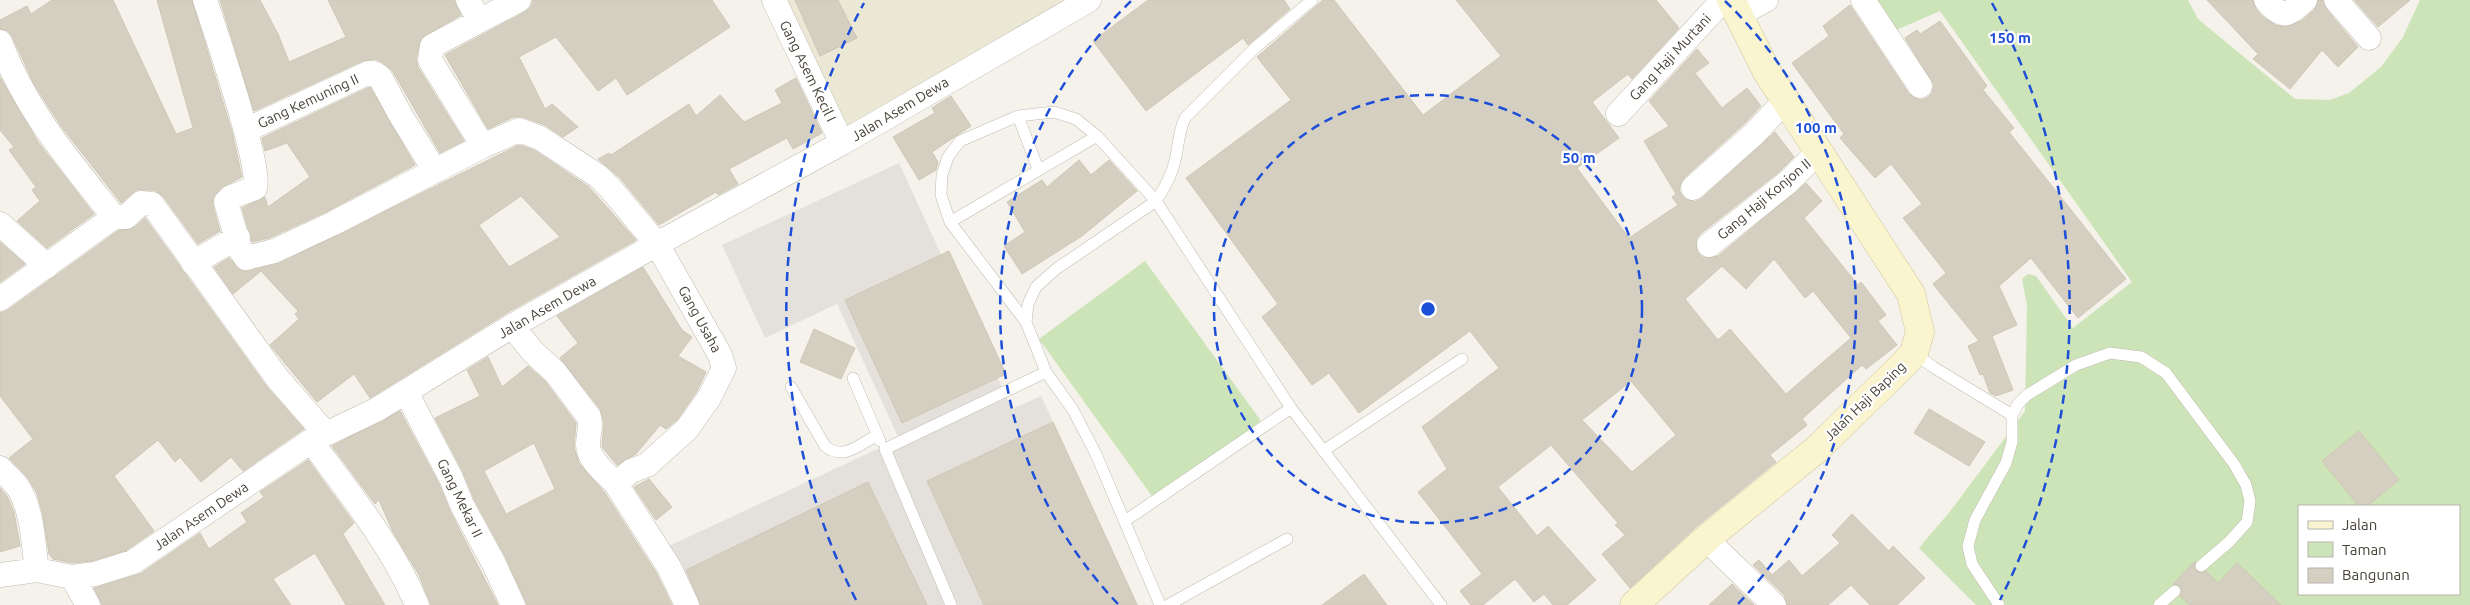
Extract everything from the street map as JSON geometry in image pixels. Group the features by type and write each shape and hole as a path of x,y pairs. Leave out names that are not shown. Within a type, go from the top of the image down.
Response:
{"street":[{"path":"205,0 246,130 257,182 255,188 231,197 226,202 238,237 240,249 246,258 274,251 483,146 519,130 540,138 598,176 657,244"},
{"path":"483,146 430,60 432,46 473,10 519,0"},
{"name":"Gang Asem Kecil I","path":"774,0 842,143"},
{"name":"Jalan Asem Dewa","path":"2,575 34,570 72,576 95,574 133,562 318,438 376,410 512,326 842,143 1089,0"},
{"name":"Gang Haji Murtani","path":"1618,114 1731,5 1766,0"},
{"path":"1864,0 1920,86"},
{"path":"2266,0 2278,13 2284,14 2289,13 2304,0"},
{"path":"2336,0 2369,38"},
{"name":"Jalan Haji Baping","path":"1634,605 1706,539 1817,449 1914,353 1920,332 1911,294 1785,101 1731,5"},
{"path":"0,42 15,80 26,100 58,146 114,217"},
{"name":"Gang Kemuning II","path":"246,130 368,73 374,73 380,77 401,116 435,171"},
{"path":"1693,188 1754,134 1785,101"},
{"name":"Gang Haji Konjon II","path":"1709,245 1788,182 1818,152"},
{"path":"0,299 114,217 126,217 141,203 152,204 278,379 318,438 406,579 417,605"},
{"path":"0,224 47,266"},
{"path":"193,262 238,237"},
{"name":"Gang Usaha","path":"616,484 631,471 647,465 687,428 709,398 724,368 720,354 657,244"},
{"path":"512,326 533,352 555,372 589,417 592,425 588,444 589,455 616,484 669,567 686,605"},
{"name":"Gang Mekar II","path":"406,392 451,478 462,505 494,564 513,605"},
{"path":"0,468 18,486 24,498 29,516 34,570"},
{"path":"1706,539 1774,605"},
{"path":"72,576 88,605"}],"lane":[{"path":"1026,322 1028,304 1036,287 1056,269 1156,201 1171,173 1175,161 1179,130 1185,118 1256,47 1312,0"},
{"path":"1160,605 1096,454 1072,410 1046,372 1026,322 950,222 941,195 942,175 948,157 960,141 1018,116 1054,112 1076,119 1097,136 1156,201 1291,408 1441,605"},
{"path":"1018,116 1038,169"},
{"path":"950,222 1097,136"},
{"path":"1914,353 1933,367 2012,415"},
{"path":"1999,605 1972,564 1968,546 1976,520 2006,463 2012,442 2012,415 2018,404 2027,395 2076,365 2110,353 2141,357 2166,373 2234,464 2246,485 2250,501 2247,522 2229,542 2201,566"},
{"path":"1323,451 1462,359"},
{"path":"885,449 1046,372"},
{"path":"853,378 951,605"},
{"path":"791,386 825,446 833,453 843,453 877,435"},
{"path":"1125,521 1291,408"},
{"path":"1168,605 1287,540"},
{"path":"2159,605 2175,591"}],"shaded area":[{"path":"777,0 1085,0 843,139"},
{"path":"899,163 1012,409 1041,396 1138,605 696,605 669,546 899,439 837,304 765,338 722,245"}],"green space":[{"path":"1873,0 2188,0 2198,19 2295,99 2330,100 2349,93 2381,67 2403,37 2420,0 2470,0 2470,605 1976,605 1919,548 1952,509 2025,411 2027,305 2022,279 2028,274 2036,276 2073,328 2132,282 1940,11 1894,31"},
{"path":"1145,261 1261,421 1154,499 1039,339"}],"building":[{"path":"52,0 113,0 176,134 193,128 157,0 192,0 232,132 242,177 222,187 213,198 213,206 220,231 198,244 163,196 154,190 136,190 121,203 61,126 34,84 12,36 8,31 0,29 0,20 27,6 31,14"},
{"path":"220,0 260,0 278,34 289,62 346,37 328,0 454,0 461,15 421,38 416,59 418,67 464,141 440,153 392,70 375,59 362,61 254,111"},
{"path":"533,0 712,0 730,27 627,95 616,78 598,91 556,37 519,57 545,109 552,104 578,127 563,137 545,125 523,117 513,117 488,129 445,55 525,12 531,7"},
{"path":"795,0 838,0 857,38 820,56"},
{"path":"1148,0 1284,0 1290,9 1248,45 1243,38 1146,111 1093,41"},
{"path":"1323,0 1334,0 1423,115 1501,56 1456,0 1656,0 1679,28 1632,79 1628,74 1592,102 1619,138 1577,168 1629,238 1678,205 1672,197 1676,194 1644,141 1669,126 1649,101 1697,49 1709,63 1695,73 1722,108 1747,88 1761,106 1744,124 1684,178 1679,190 1683,197 1695,202 1702,198 1775,132 1794,157 1779,172 1700,234 1696,240 1698,253 1704,258 1718,256 1806,183 1822,201 1804,218 1858,285 1861,282 1886,315 1878,321 1897,345 1866,369 1862,365 1802,419 1807,425 1770,455 1776,462 1696,527 1630,588 1602,554 1625,535 1615,525 1618,523 1551,445 1498,487 1537,536 1548,526 1596,580 1567,605 1553,605 1544,594 1534,602 1515,579 1483,605 1471,605 1460,591 1482,574 1418,492 1447,469 1422,427 1499,368 1470,331 1359,413 1329,373 1312,385 1262,317 1278,304 1186,178 1291,100 1257,57","holes":["1774,259 1805,298 1813,291 1851,338 1786,394 1730,329 1718,340 1685,299 1722,266 1746,289","1631,381 1676,435 1632,472 1582,420"]},
{"path":"2207,0 2253,0 2256,9 2263,17 2275,25 2284,27 2301,21 2314,10 2318,0 2323,0 2326,9 2358,47 2338,67 2322,50 2290,89 2253,59 2258,54"},
{"path":"2354,0 2410,0 2378,27"},
{"path":"1850,5 1909,94 1920,100 1927,98 1932,93 1934,85 1905,38 1917,30 1920,34 1940,21 1987,86 1983,90 2014,128 2009,132 2126,279 2078,318 2031,258 1999,286 2017,325 1992,336 2013,390 1996,396 1990,393 1983,374 1980,375 1968,346 1979,341 1933,284 1946,273 1903,218 1922,204 1891,164 1875,178 1840,138 1844,134 1792,63 1829,36 1823,26"},
{"path":"0,77 38,142 94,214 47,248 17,221 40,201 32,190 36,187 9,150 14,147 0,130"},
{"path":"796,78 822,133 793,149 787,138 729,169 738,184 718,195 716,192 659,225 620,178 598,159 609,153 611,155 689,104 696,116 720,95 744,122 782,103 775,90"},
{"path":"370,87 415,165 328,211 269,238 252,242 242,208 265,197 268,207 310,177 287,143 265,151 262,138"},
{"path":"951,96 971,126 932,152 938,162 936,170 919,180 893,137 935,113 932,108"},
{"path":"519,145 534,150 589,187 636,240 505,314 370,398 354,374 317,402 270,345 299,319 295,314 298,311 261,271 233,294 214,267 229,258 242,271 280,263","holes":["521,196 560,237 509,267 479,225"]},
{"path":"1079,160 1091,175 1109,160 1137,191 1082,236 1022,274 1004,246 1025,232 1007,202 1042,180 1047,187"},
{"path":"145,218 267,387 304,429 243,471 231,457 201,482 180,457 175,462 158,440 114,476 154,531 127,550 92,561 72,563 53,559 49,554 43,515 37,493 28,478 9,458 33,439 0,396 0,313 8,310 118,231 135,227"},
{"path":"0,242 25,264 0,282"},
{"path":"949,251 1006,374 902,423 845,300"},
{"path":"643,267 682,330 692,337 678,356 706,372 697,391 677,420 666,429 660,425 636,454 617,465 602,447 604,423 600,409 560,358 578,343 557,316"},
{"path":"814,329 855,348 841,379 800,362"},
{"path":"488,357 502,387 528,366 545,381 576,423 574,447 579,463 605,493 657,574 672,605 527,605 506,558 474,499 463,472 435,418 480,396 467,370","holes":["534,443 555,489 506,514 484,471"]},
{"path":"1929,409 1985,442 1969,466 1914,433"},
{"path":"400,411 439,484 450,511 498,605 431,605 419,575 393,532 379,500 375,504 332,446"},
{"path":"1053,422 1137,605 984,605 927,481"},
{"path":"2359,431 2399,480 2368,505 2358,505 2322,461"},
{"path":"308,460 354,523 343,534 385,605 346,605 315,553 273,579 291,605 102,605 94,588 140,574 200,533 209,549 247,522 241,513 264,497 260,492"},
{"path":"649,479 672,507 656,520 634,487"},
{"path":"868,482 927,605 701,605 686,570"},
{"path":"0,488 7,496 14,512 20,546 0,552"},
{"path":"1852,514 1889,551 1893,546 1925,578 1897,605 1870,605 1851,585 1828,605 1787,605 1784,595 1753,565 1759,560 1772,575 1789,560 1802,576 1840,543 1832,535"},
{"path":"2195,561 2194,567 2196,571 2202,573 2206,571 2218,583 2237,563 2281,605 2190,605 2180,596 2181,586 2173,584"},
{"path":"1364,574 1387,605 1322,605"},
{"path":"1732,584 1754,605 1709,605"}]}
